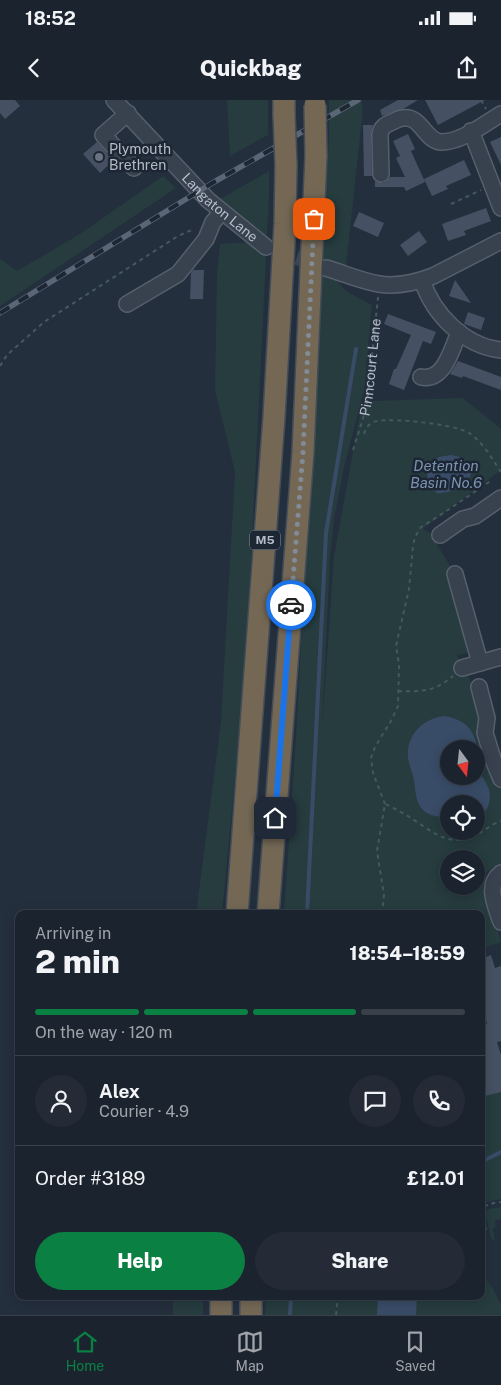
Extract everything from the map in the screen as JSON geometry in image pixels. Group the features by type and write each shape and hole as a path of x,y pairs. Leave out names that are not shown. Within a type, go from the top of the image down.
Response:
{"highway":[{"name":"M5","path":"268,910 303,452 316,156 314,102"},
{"name":"M5","path":"237,910 274,418 285,224 286,165 284,108"},
{"path":"221,1315 222,1300"},
{"path":"251,1300 251,1315"}],"street":[{"name":"Langaton Lane","path":"114,100 193,185 222,212 266,247"},
{"path":"128,113 104,134 134,168"},
{"path":"381,174 381,130 384,126 403,118 408,118 419,123 432,138 442,142 472,131 501,114"},
{"path":"472,131 501,208"},
{"path":"127,304 178,274 206,239 213,222 222,212"},
{"path":"326,268 379,284 401,284 433,276 501,241"},
{"path":"422,280 427,295 435,308 458,332 476,343 501,350"},
{"path":"420,377 431,377 437,374 446,362 458,332"},
{"path":"440,535 463,519 475,516 501,498"},
{"path":"455,574 480,663"},
{"path":"462,668 501,657"},
{"path":"479,687 487,718 485,733 496,748 494,762 501,779"},
{"path":"499,874 492,886 493,897 501,922"}],"path":[{"path":"451,204 492,185"},
{"path":"0,366 7,355 44,322 178,236"},
{"name":"Pinncourt Lane","path":"353,450 365,412 368,395 379,284"},
{"path":"364,434 367,426 376,421 431,423 468,433 486,450 501,472"},
{"path":"382,910 384,895 377,851 385,804 373,773 371,758 398,706 399,665 396,646 410,589 415,537 420,527 446,512 492,480"},
{"path":"398,691 416,692 429,690 442,684 462,668"},
{"path":"385,804 405,814 438,836 456,840 468,839 501,821"},
{"path":"485,1206 501,1202"},
{"path":"485,1226 486,1230"},
{"path":"336,1315 338,1300"}],"green space":[{"path":"227,100 268,100 268,135 230,156"},
{"path":"329,100 362,100 362,119 346,266 326,268 346,291 372,305 364,391 344,467 334,519 330,557 322,729 334,556 360,414 373,401 463,398 501,429 501,470 423,529 430,533 455,574 472,652 457,655 475,689 501,770 501,864 485,873 485,850 440,850 440,895 485,895 485,877 491,879 489,898 501,942 485,948 485,910 284,910 296,737 329,135"},
{"path":"269,171 246,663 222,910 197,910 221,722 235,472 215,390 217,272 220,244 251,242 217,201"},
{"path":"163,176 176,188 0,306 0,259 17,271 80,234"},
{"path":"501,1092 501,1199 485,1202 485,1098 485,1096"},
{"path":"501,1207 501,1219 495,1220 496,1227 493,1228 494,1241 491,1238 485,1213 488,1209"},
{"path":"485,1278 501,1305 501,1315 265,1315 266,1300 485,1300"},
{"path":"173,1300 203,1300 203,1315 173,1315"}],"water":[{"name":"Detention Basin No.6","path":"451,455 466,460 473,468 465,483 449,492 437,493 431,486 427,476 428,467 437,458"},
{"path":"445,716 464,723 470,729 475,740 440,740 440,785 485,785 485,781 490,797 485,813 485,795 440,795 440,817 428,814 418,804 408,758 408,749 413,735 430,720"},
{"path":"378,1300 417,1300 416,1315 377,1315"}],"building":[{"path":"0,100 15,100 20,106 5,119 0,113"},
{"path":"398,100 418,100 403,109 382,116 380,110"},
{"path":"425,100 485,100 438,125"},
{"path":"363,125 373,125 371,135 372,176 364,176"},
{"path":"408,134 415,149 411,151 425,182 406,191 404,187 375,187 375,181 382,183 386,182 390,177 405,177 396,158 400,156 393,141"},
{"path":"501,137 501,165 490,142"},
{"name":"Plymouth Brethren","path":"97,142 114,160 100,173 83,154"},
{"path":"464,160 471,175 446,186 448,189 432,196 424,179"},
{"path":"486,208 491,221 464,231 466,235 448,241 442,224"},
{"path":"359,212 384,223 378,237 353,226"},
{"path":"419,231 427,242 408,256 400,245"},
{"path":"193,270 204,270 203,299 190,299 191,273"},
{"path":"455,280 471,303 449,296"},
{"path":"468,312 485,318 481,330 464,324"},
{"path":"388,314 436,332 431,344 423,341 404,390 389,384 394,369 396,369 411,335 384,324"},
{"path":"458,361 501,377 501,390 463,376 462,378 450,374"},
{"path":"491,955 495,968 501,966 501,1041 497,1042 501,1055 501,1092 485,1096 485,1024 487,1024 485,1016 485,957"}],"waterway":[{"path":"307,910 326,533 356,349"},
{"path":"485,1160 501,1152"},
{"path":"290,1315 291,1300"}],"tunnel":[{"path":"275,250 319,265"}],"railway":[{"path":"0,313 214,182 358,100"}],"way so far":[{"path":"291,605 303,452 314,219"}],"place":[{"name":"Plymouth Brethren","path":"99,157"}],"route":[{"path":"275,818 291,605"}]}
